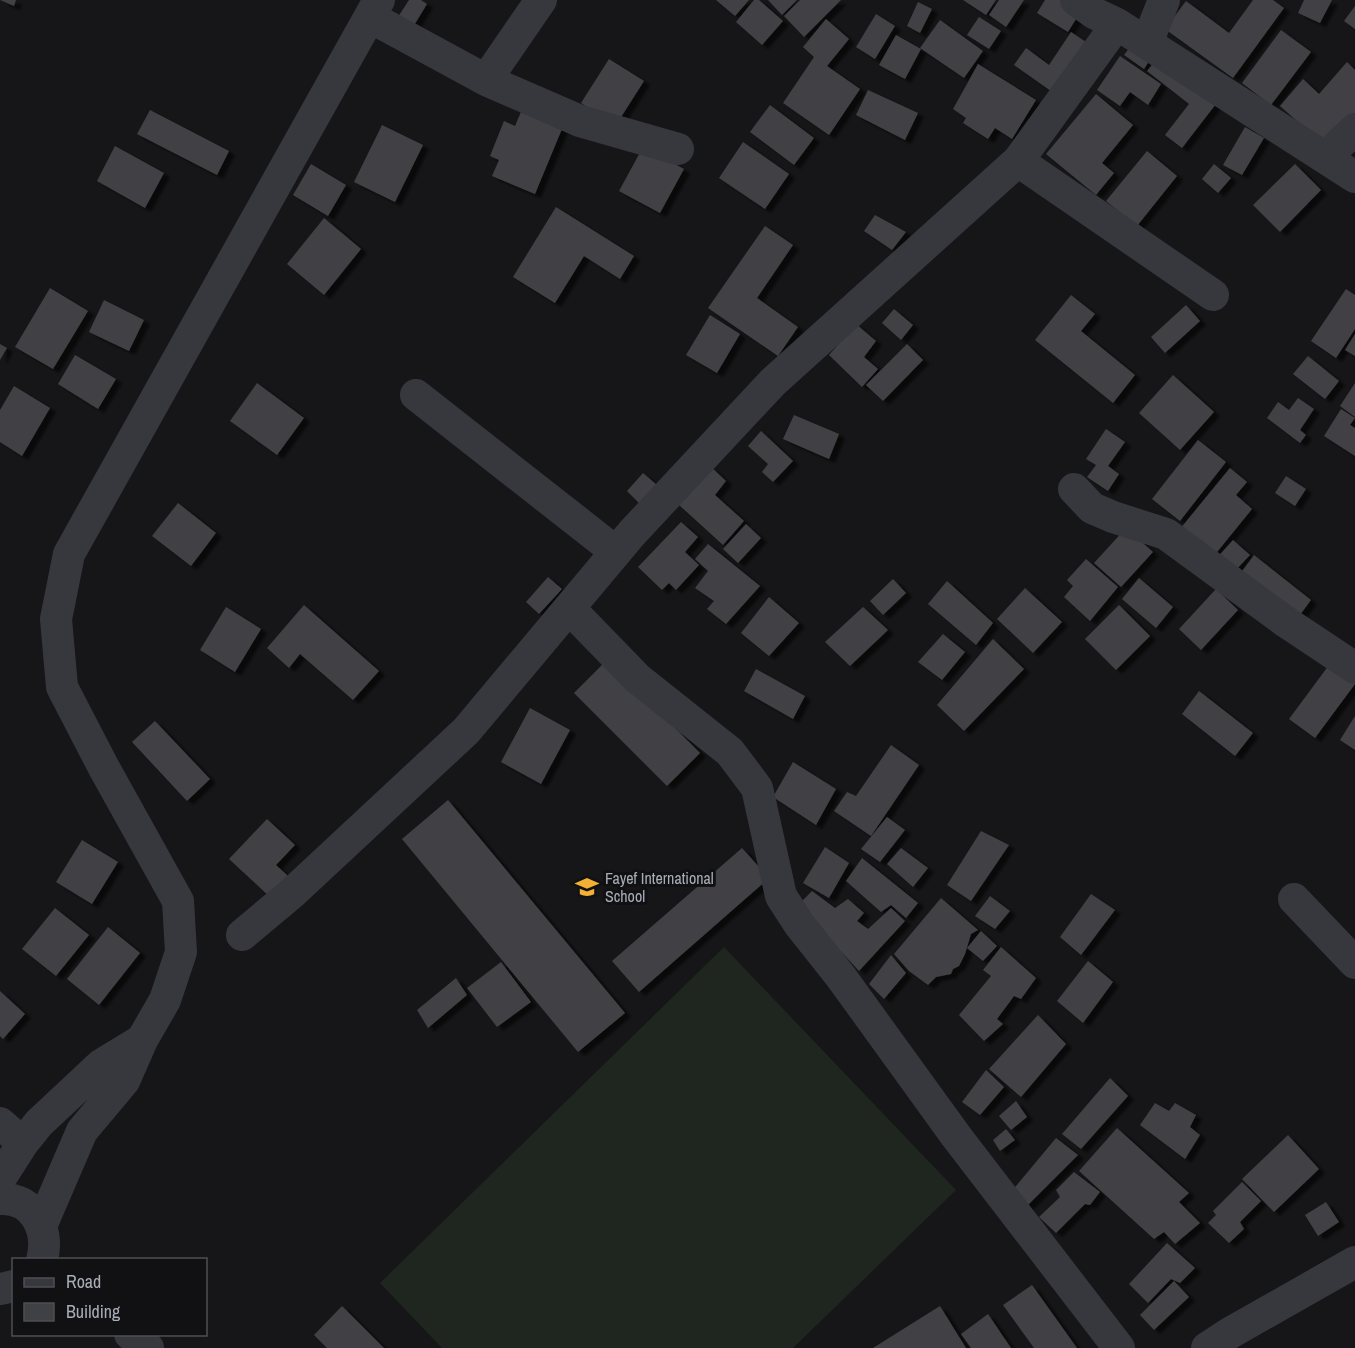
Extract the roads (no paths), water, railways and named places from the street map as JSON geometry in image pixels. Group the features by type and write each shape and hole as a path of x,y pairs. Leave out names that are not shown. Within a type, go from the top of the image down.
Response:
{"street":[{"path":"486,80 541,0"},
{"path":"1076,0 1355,177"},
{"path":"1147,43 1164,0"},
{"path":"49,1246 82,1131 124,1081 142,1040 165,1000 181,952 178,901 62,687 56,619 69,554 375,8 486,80 580,121 678,149"},
{"path":"242,935 291,894 465,730 616,552 773,382 1018,161 1117,24"},
{"path":"1326,157 1355,129"},
{"path":"1018,161 1213,295"},
{"path":"416,395 616,552"},
{"path":"1074,489 1092,508 1166,534 1286,622 1355,668"},
{"path":"569,608 637,678 730,752 757,788 782,896 799,924 841,977 956,1136 1119,1348"},
{"path":"1294,899 1355,963"},
{"path":"0,1179 11,1133 39,1123 101,1065 142,1040"},
{"path":"0,1199 8,1199 28,1207 49,1246"},
{"path":"1207,1348 1355,1262"},
{"path":"131,1336 148,1348"}],"place":[{"name":"Fayef International School","path":"587,887"}]}
